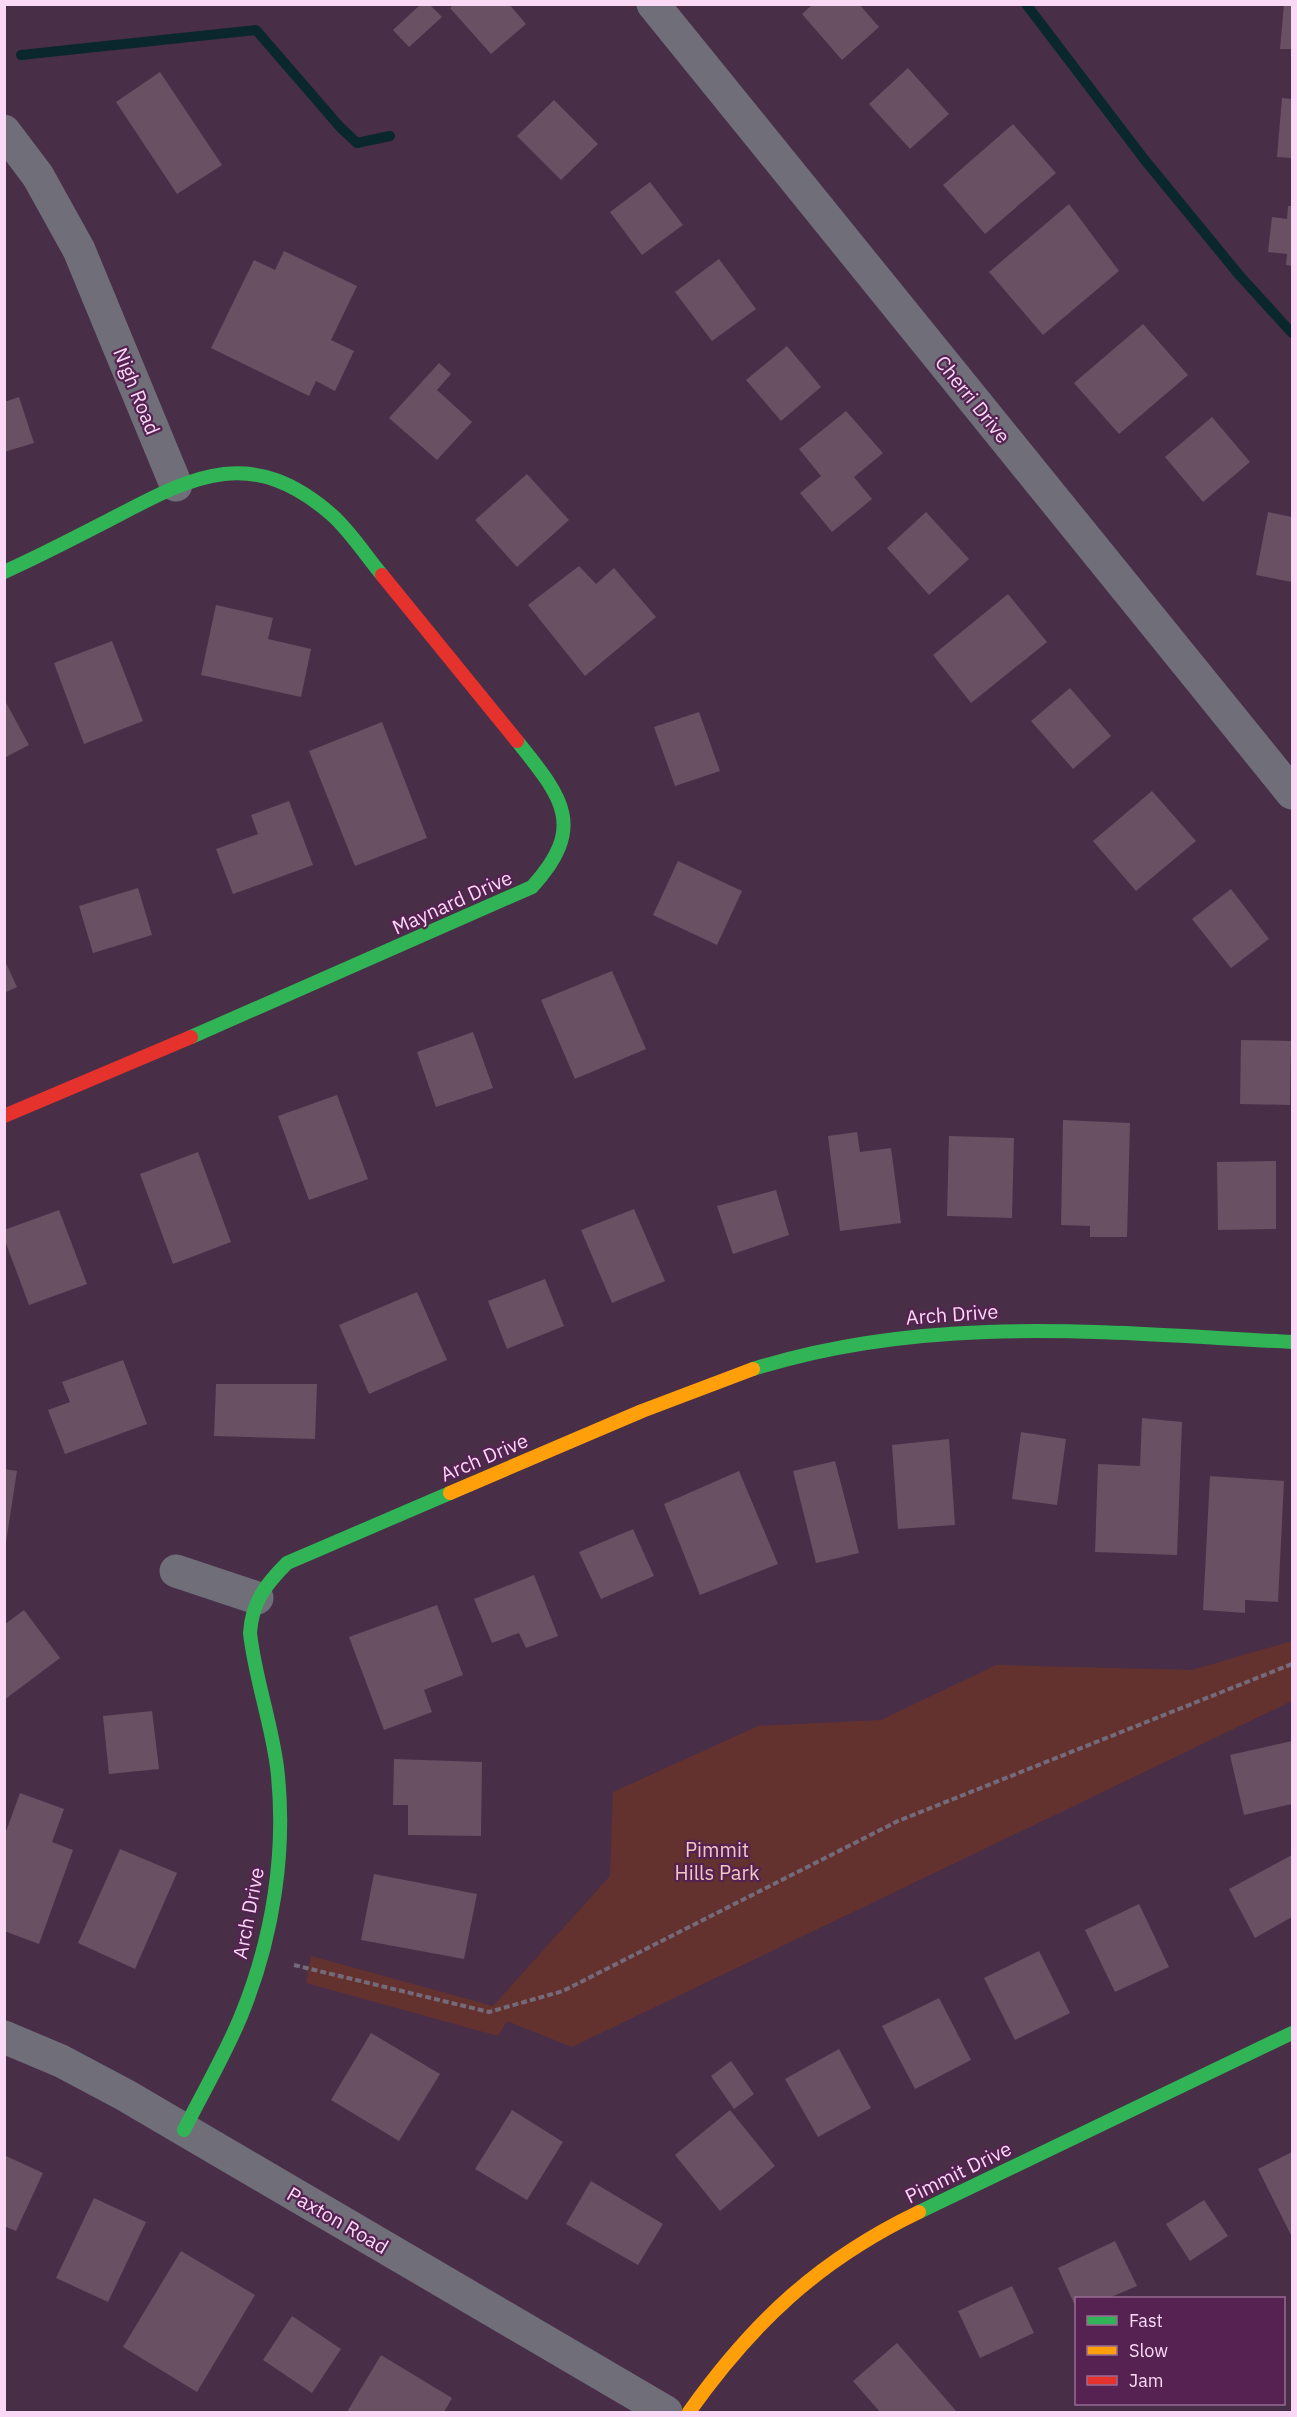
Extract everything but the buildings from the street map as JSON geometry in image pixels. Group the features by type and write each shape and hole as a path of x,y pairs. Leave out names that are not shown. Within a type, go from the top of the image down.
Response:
{"street":[{"name":"Cherri Drive","path":"653,4 1293,793"},
{"name":"Nigh Road","path":"4,131 38,176 79,250 176,485"},
{"name":"Maynard Drive","path":"4,1116 341,973 532,887 554,865 562,846 564,815 553,786 335,518 313,498 247,473 214,475 176,485"},
{"path":"4,572 176,485"},
{"name":"Arch Drive","path":"184,2130 240,2017 262,1955 277,1885 280,1819 275,1753 267,1709 250,1652 249,1629 257,1598 270,1578 287,1563 669,1399 804,1353 914,1335 1010,1329 1293,1342"},
{"path":"176,1571 257,1598"},
{"name":"Pimmit Drive","path":"689,2412 720,2367 769,2313 822,2268 885,2229 1293,2033"},
{"name":"Paxton Road","path":"4,2037 61,2061 184,2130 666,2412"}],"path":[{"path":"262,1955 291,1965 489,2013 563,1990 898,1821 1293,1664"}],"green space":[{"name":"Pimmit Hills Park","path":"1292,1641 1292,1701 572,2047 507,2021 498,2036 306,1983 311,1956 493,2006 610,1876 613,1792 758,1726 881,1720 996,1665 1192,1670"}],"waterway":[{"path":"1026,4 1144,159 1240,276 1292,333"},
{"path":"21,55 256,30 340,127 357,143 390,136"}],"traffic: fast":[{"path":"4,572 172,489 198,479 224,474 250,474 276,480 303,494 332,515 352,536 382,575"},
{"path":"191,1037 532,887 549,865 559,846 563,828 562,812 556,795 546,778 517,741"},
{"path":"753,1369 820,1351 887,1340 954,1333 1088,1332 1292,1342"},
{"path":"184,2130 241,2016 262,1956 275,1893 280,1798 274,1750 250,1633 257,1603 261,1594 287,1563 450,1493"},
{"path":"919,2212 1292,2033"}],"traffic: slow":[{"path":"450,1493 642,1411 753,1369"},
{"path":"689,2412 738,2350 790,2296 850,2251 919,2212"}],"traffic: jam":[{"path":"382,575 517,741"},
{"path":"4,1116 191,1037"}]}
